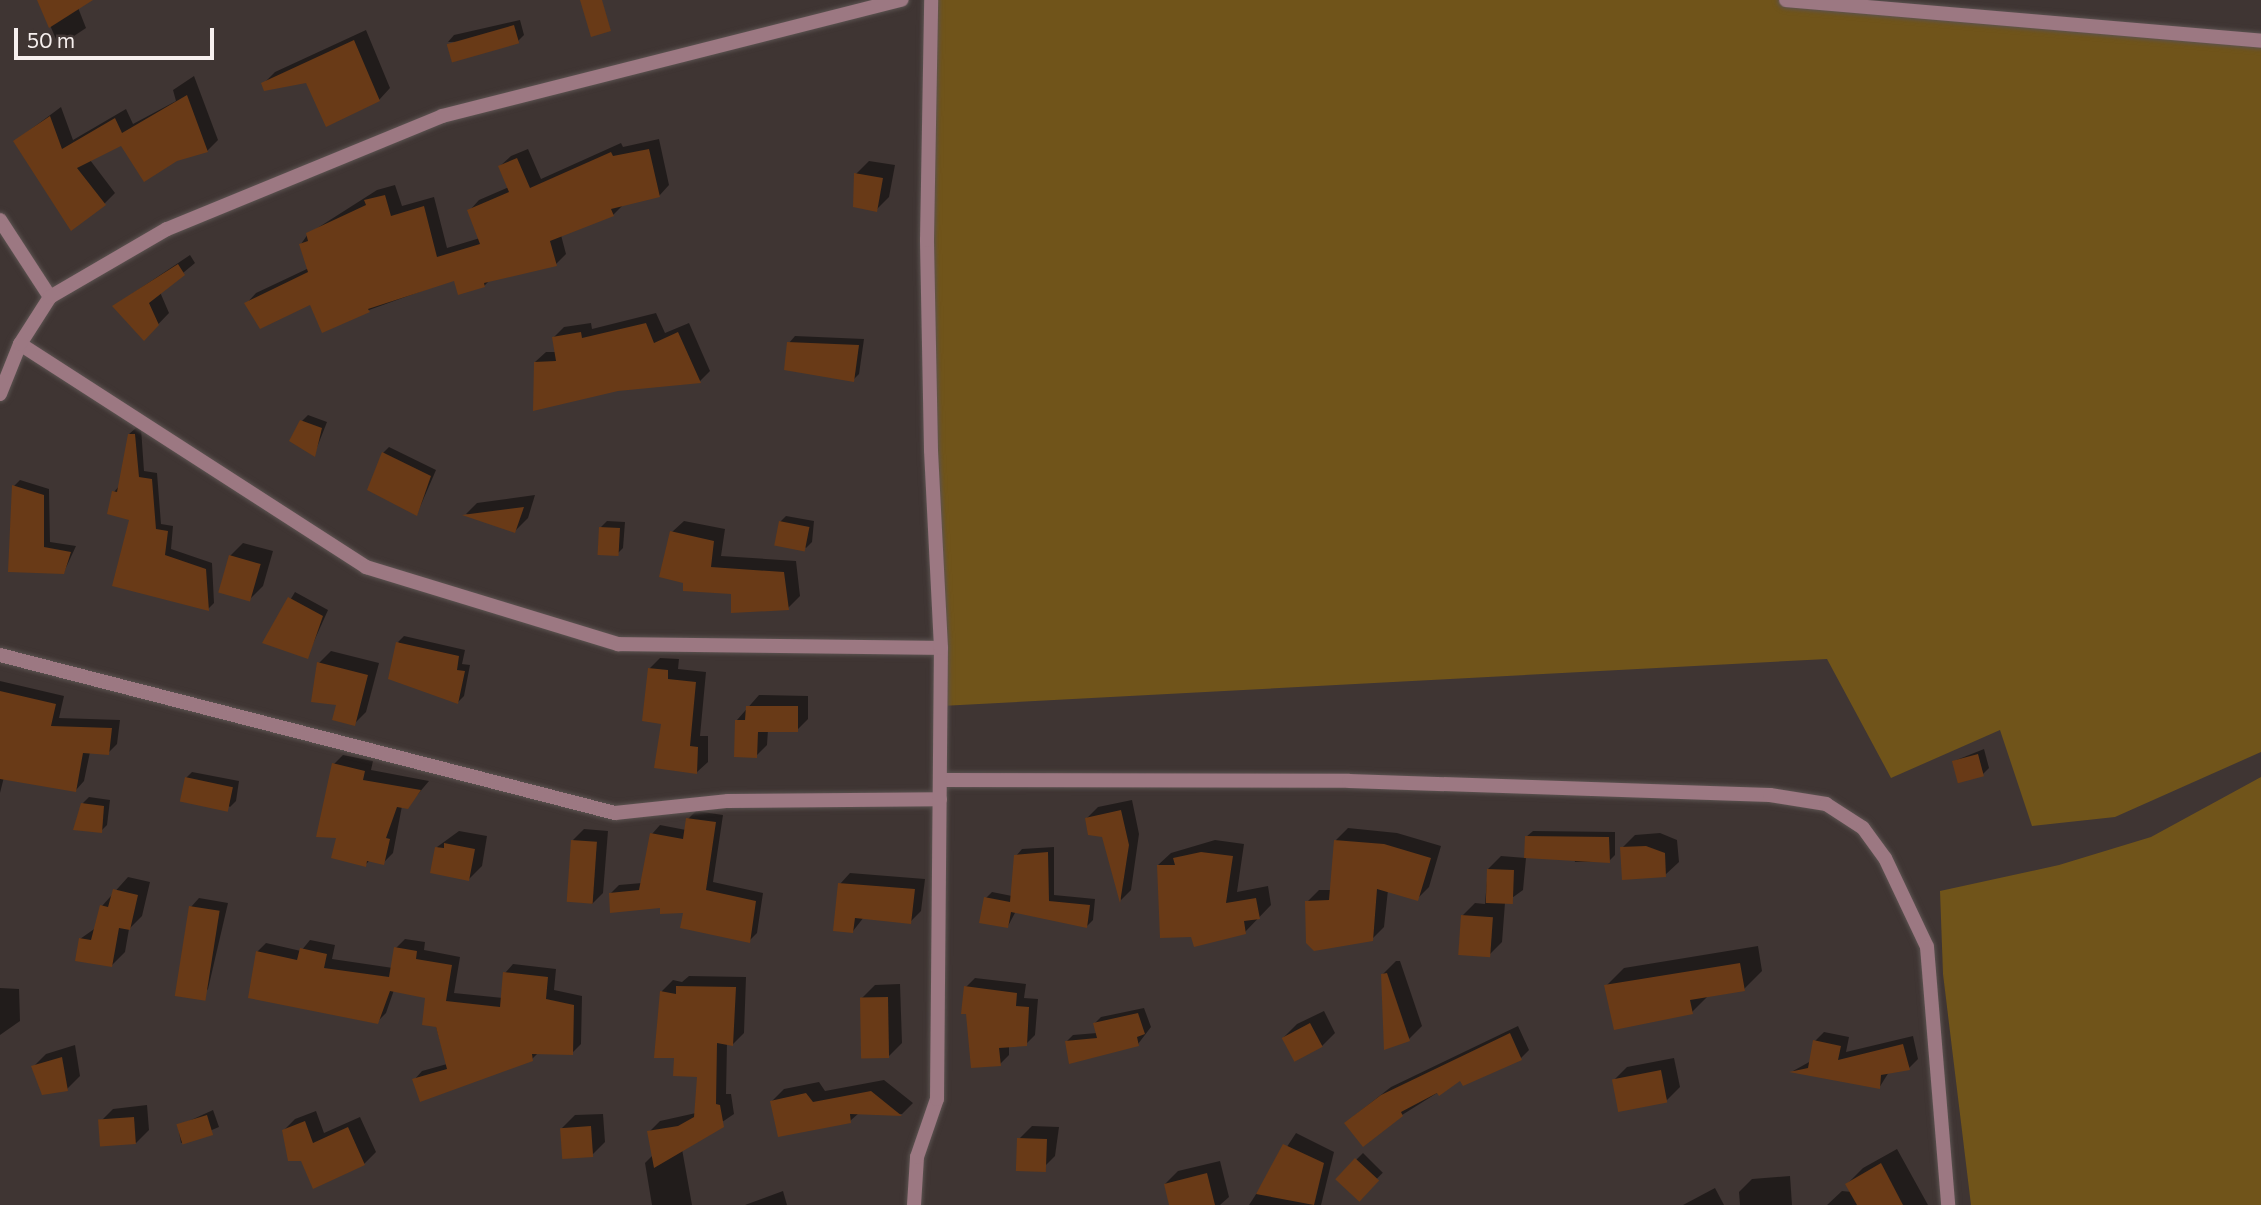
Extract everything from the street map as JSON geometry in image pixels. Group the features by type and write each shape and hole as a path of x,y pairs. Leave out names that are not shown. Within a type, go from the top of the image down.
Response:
{"street":[{"path":"0,394 20,344 50,297 167,229 442,116 902,0"},
{"path":"914,1205 917,1157 937,1099 934,969 941,780 941,648 930,450 927,254 931,0"},
{"path":"1786,0 2261,41"},
{"path":"0,220 50,297"},
{"path":"20,344 366,567 618,644 941,648"},
{"path":"0,655 615,813 728,801 940,799"},
{"path":"941,780 1363,781 1770,795 1826,804 1864,828 1885,858 1927,947 1948,1205"}],"shaded area":[{"path":"931,0 1786,0 2261,41 2261,752 2115,817 2032,826 2000,730 1891,778 1827,659 941,706 927,240"},
{"path":"2261,777 2261,1205 1971,1205 1943,974 1940,891 2059,865 2151,837"}],"building":[{"path":"37,0 93,0 49,28"},
{"path":"580,0 602,0 611,31 591,37"},
{"path":"514,25 519,43 452,63 447,44"},
{"path":"354,40 380,101 326,127 306,83 264,91 261,83"},
{"path":"187,95 208,152 177,161 144,182 121,146 77,168 106,205 71,231 13,141 50,116 62,149 115,118 122,133"},
{"path":"649,149 660,197 611,209 614,216 550,241 557,266 484,283 485,287 458,295 454,281 368,309 370,312 322,333 310,305 260,329 244,303 308,272 299,244 308,241 306,233 366,205 364,200 385,195 391,216 424,206 437,257 480,244 467,210 509,192 498,166 517,158 530,188 611,152 613,156"},
{"path":"854,173 883,178 877,212 853,207"},
{"path":"178,264 185,275 149,303 159,325 144,341 112,306"},
{"path":"646,323 654,343 678,332 701,383 618,391 533,411 534,362 556,361 552,337 581,332 582,338"},
{"path":"787,342 859,345 854,382 784,370"},
{"path":"300,420 322,428 315,457 289,441"},
{"path":"128,434 135,434 139,477 152,479 156,529 168,531 165,555 206,569 209,611 112,586 129,520 107,514 112,491 117,492"},
{"path":"382,452 431,476 417,516 367,490"},
{"path":"12,485 44,495 44,547 71,552 64,574 8,572"},
{"path":"524,507 515,533 462,515"},
{"path":"779,521 809,527 805,551 774,546"},
{"path":"599,527 620,528 619,556 598,555"},
{"path":"670,531 714,541 711,567 784,572 789,610 731,613 731,594 683,591 683,583 659,577"},
{"path":"229,555 261,564 250,602 218,592"},
{"path":"288,597 323,616 308,659 262,643"},
{"path":"396,642 459,656 457,670 465,671 458,704 388,679"},
{"path":"317,662 368,675 355,726 332,720 336,705 311,702"},
{"path":"648,668 668,670 668,679 696,682 690,746 698,747 697,774 654,768 661,724 642,721"},
{"path":"0,691 56,704 51,726 112,728 109,755 83,753 76,792 0,779"},
{"path":"746,706 798,706 798,732 758,732 757,758 734,757 735,720 745,720"},
{"path":"1978,754 1984,776 1958,783 1952,761"},
{"path":"332,763 365,771 363,780 421,790 408,809 397,807 386,838 390,839 384,865 367,861 366,867 331,858 336,838 316,837"},
{"path":"185,777 233,787 228,812 180,801"},
{"path":"81,803 104,806 102,833 73,830"},
{"path":"1121,810 1129,845 1120,903 1102,837 1088,835 1085,818"},
{"path":"686,818 716,822 706,890 756,901 750,943 680,928 683,913 660,914 660,908 610,913 609,893 639,890 650,833 683,839"},
{"path":"1525,836 1609,837 1610,863 1524,858"},
{"path":"571,840 597,842 593,904 567,902"},
{"path":"1334,840 1384,844 1431,858 1418,901 1377,889 1373,941 1314,951 1306,943 1305,901 1329,900"},
{"path":"444,843 475,849 469,881 430,873 435,847 444,848"},
{"path":"1646,846 1665,853 1666,877 1622,880 1620,847"},
{"path":"1048,852 1049,901 1090,905 1087,928 1011,912 1008,928 979,923 984,897 1010,902 1014,855"},
{"path":"1201,852 1233,856 1226,903 1256,898 1260,919 1244,921 1246,934 1194,947 1191,937 1160,938 1157,865 1175,865 1173,858"},
{"path":"1487,869 1514,870 1513,904 1486,903"},
{"path":"838,883 915,889 911,924 855,918 853,933 833,931"},
{"path":"113,889 138,895 130,930 119,928 112,967 75,961 79,938 91,940 100,905 108,907"},
{"path":"189,906 220,911 205,1001 175,996"},
{"path":"1461,915 1493,917 1490,957 1458,955"},
{"path":"394,947 417,951 416,959 452,965 446,1001 500,1007 503,972 548,977 546,999 574,1005 573,1055 532,1054 533,1061 420,1102 412,1079 447,1069 436,1027 422,1025 425,998 390,991 378,1024 248,998 256,951 297,960 300,948 327,954 324,968 389,977"},
{"path":"1740,963 1745,991 1690,1000 1693,1014 1614,1030 1604,985"},
{"path":"1387,973 1410,1041 1384,1050 1381,974"},
{"path":"676,986 736,987 733,1046 717,1043 716,1104 720,1105 724,1127 654,1168 647,1131 678,1126 694,1117 697,1077 673,1076 674,1058 654,1058 660,991 676,994"},
{"path":"964,986 1017,993 1016,1006 1029,1007 1027,1046 999,1048 1001,1066 971,1068 966,1014 961,1014"},
{"path":"860,997 888,997 889,1058 861,1058"},
{"path":"1138,1013 1145,1034 1137,1037 1139,1046 1069,1064 1065,1041 1097,1038 1093,1023"},
{"path":"1310,1023 1323,1047 1294,1062 1282,1038"},
{"path":"1510,1033 1522,1060 1463,1086 1460,1081 1439,1096 1437,1093 1401,1112 1403,1116 1363,1147 1344,1123 1381,1095"},
{"path":"1813,1040 1841,1046 1838,1060 1903,1044 1910,1070 1881,1075 1880,1089 1789,1072 1808,1068"},
{"path":"62,1057 68,1091 42,1095 31,1066"},
{"path":"1661,1070 1667,1102 1618,1112 1612,1080"},
{"path":"871,1091 902,1116 850,1114 851,1123 778,1137 770,1101 806,1093 813,1102"},
{"path":"207,1115 213,1135 183,1144 176,1124"},
{"path":"134,1117 136,1144 100,1146 98,1120"},
{"path":"305,1121 313,1143 348,1127 365,1165 313,1189 301,1161 288,1161 282,1130"},
{"path":"591,1126 593,1157 562,1159 560,1128"},
{"path":"1017,1138 1047,1139 1046,1172 1016,1171"},
{"path":"1283,1144 1324,1163 1314,1205 1256,1194"},
{"path":"1355,1158 1379,1181 1359,1202 1335,1179"},
{"path":"1881,1163 1903,1205 1857,1205 1845,1184"},
{"path":"1207,1173 1215,1205 1169,1205 1164,1184"}]}
